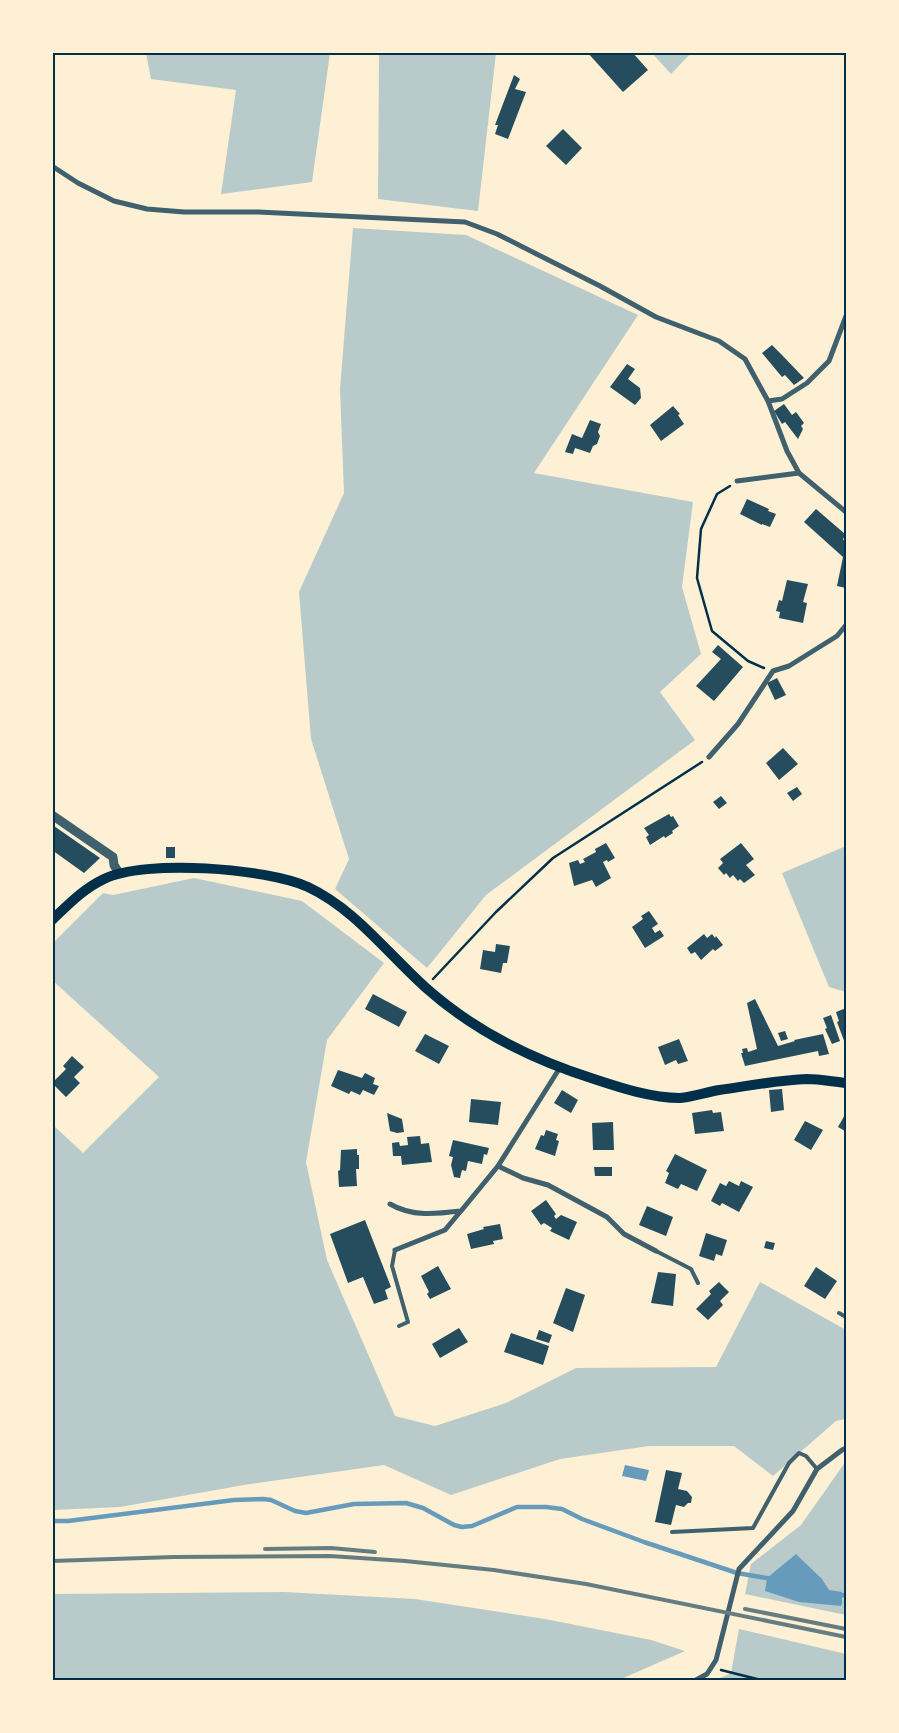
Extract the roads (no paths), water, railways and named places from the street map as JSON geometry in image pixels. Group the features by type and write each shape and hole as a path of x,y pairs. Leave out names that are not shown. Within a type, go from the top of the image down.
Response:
{"main road":[{"path":"52,920 80,893 104,879 119,873 150,868 211,869 278,876 307,887 329,899 348,914 425,987 457,1012 497,1039 592,1079 656,1095 681,1098 732,1088 809,1079 846,1083"}],"street":[{"path":"52,166 78,183 114,201 147,209 465,222 497,234 600,286 656,317 719,341 746,360 768,401 787,451 799,473 846,512"},
{"path":"768,401 782,399 807,383 829,361 846,316"},
{"path":"737,481 799,473"},
{"path":"709,757 738,724 772,671 790,666 837,636 846,625"},
{"path":"52,815 113,857 114,865 119,873"},
{"path":"395,1250 444,1230 461,1212 498,1166 561,1066"},
{"path":"498,1166 522,1178 548,1185 607,1217 624,1234 656,1252"},
{"path":"390,1204 404,1211 428,1214 461,1212"},
{"path":"696,1680 708,1674 716,1660 739,1569 793,1511 817,1469 846,1448"}],"lane":[{"path":"395,1250 392,1266 408,1322 399,1326"},
{"path":"656,1252 691,1269 698,1282"},
{"path":"839,1313 846,1317"},
{"path":"672,1532 753,1528 788,1463 799,1453 806,1456 817,1469"}],"water":[{"path":"625,1465 649,1470 646,1481 622,1476"},
{"path":"796,1554 822,1579 829,1590 842,1592 841,1606 799,1602 765,1591 767,1578"}],"waterway":[{"path":"52,1521 68,1521 234,1500 263,1499 271,1500 295,1511 306,1513 354,1504 406,1503 423,1508 454,1525 462,1527 472,1526 517,1507 546,1507 562,1509 582,1519 644,1542 737,1573 772,1579"},
{"path":"838,1594 846,1596"}],"railway":[{"path":"265,1549 331,1548 375,1552"},
{"path":"52,1561 174,1557 330,1556 405,1561 494,1570 586,1584 846,1637"},
{"path":"745,1609 846,1629"}]}
